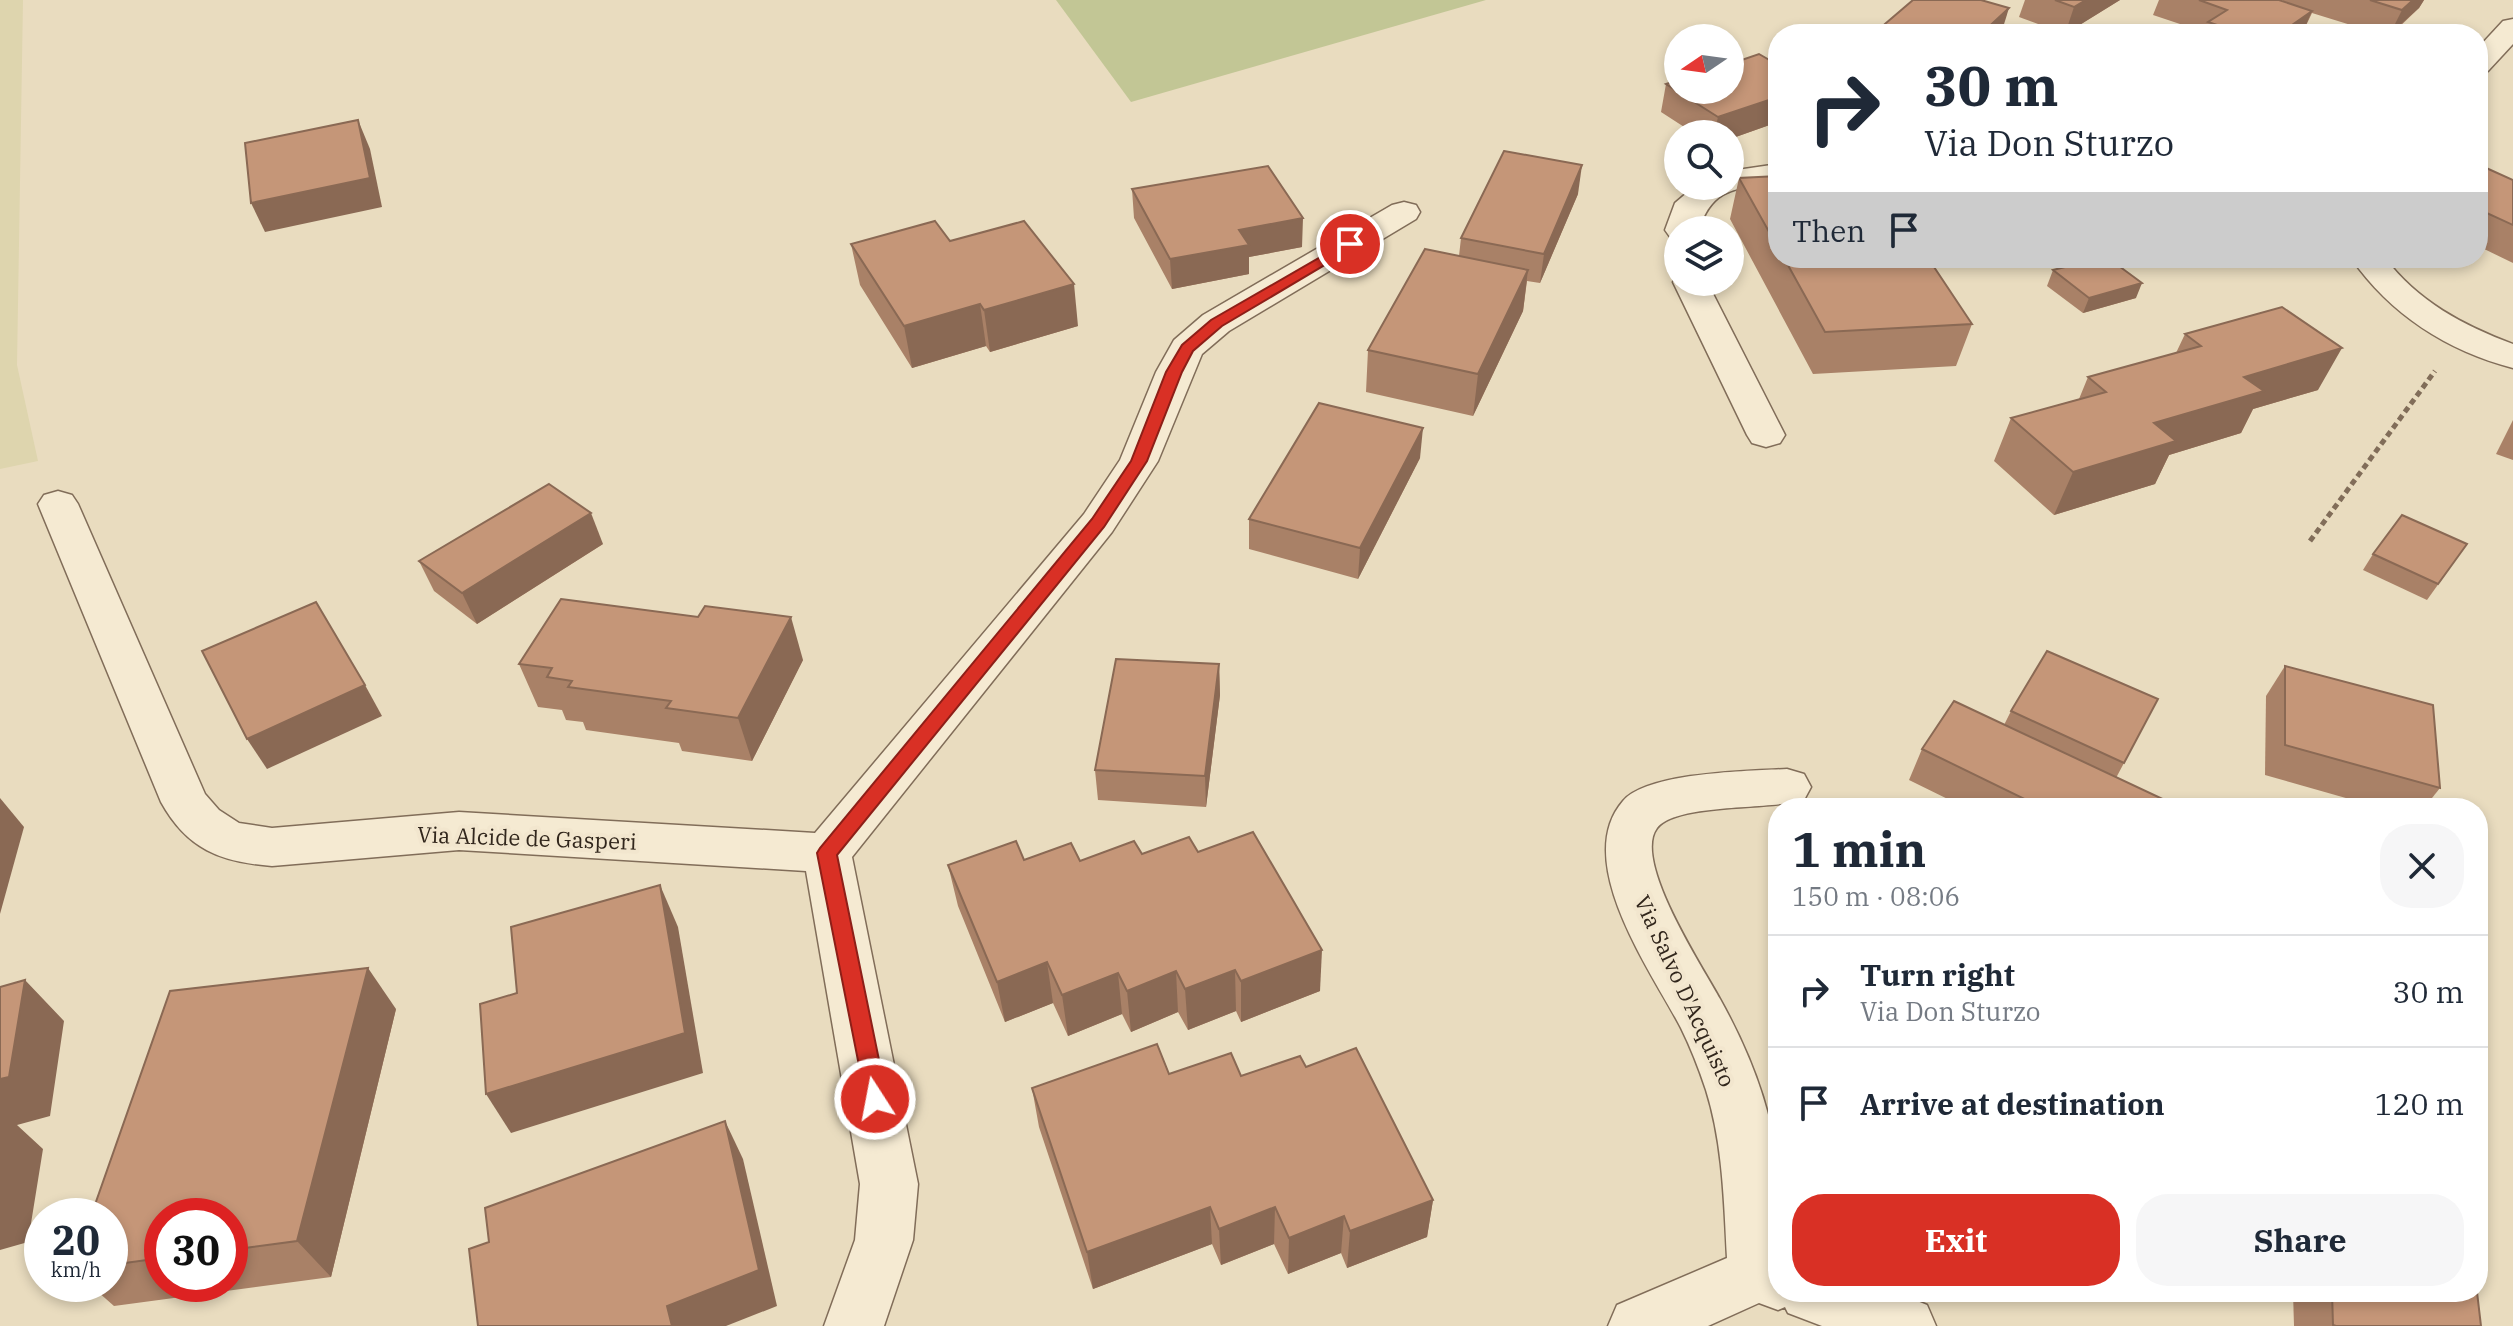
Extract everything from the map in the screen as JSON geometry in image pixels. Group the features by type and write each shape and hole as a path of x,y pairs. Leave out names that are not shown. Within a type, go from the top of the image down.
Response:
{"street":[{"path":"2488,54 2513,27"},
{"path":"1744,179 1768,175"},
{"path":"854,1326 884,1240 889,1184 827,853 1098,523 1139,461 1174,372 1187,348 1216,323 1404,212"},
{"path":"2375,268 2383,280 2410,304 2461,336 2513,357"},
{"path":"1697,296 1766,435"},
{"name":"Via Alcide de Gasperi","path":"58,504 185,802 194,817 215,835 250,846 272,847 459,831 827,853"},
{"name":"Via Salvo D'Acquisto","path":"1768,1231 1734,1094 1702,1016 1642,903 1629,859 1629,843 1638,816 1650,805 1669,799 1787,787"},
{"path":"1638,1326 1768,1286"},
{"path":"1838,1302 1906,1326"}],"path":[{"path":"2310,541 2461,336"}],"shaded area":[{"path":"0,0 23,0 17,365 38,461 0,469"}],"green space":[{"path":"1056,0 1486,0 1131,102"}],"building":[{"path":"1913,0 1981,0 2009,8 1992,24 1885,24"},
{"path":"2055,0 2086,0 2074,7"},
{"path":"2199,0 2279,0 2312,11 2293,24 2208,22 2227,10"},
{"path":"2370,0 2413,0 2402,10"},
{"path":"1759,54 1768,59 1768,100 1718,117 1698,104 1744,104 1744,59"},
{"path":"358,120 370,178 251,203 245,143"},
{"path":"1504,151 1582,165 1544,254 1461,238"},
{"path":"1268,166 1303,218 1239,230 1249,245 1170,259 1132,189"},
{"path":"2488,169 2513,180 2513,225 2488,214"},
{"path":"1768,177 1768,230 1744,187 1744,178"},
{"path":"935,221 950,241 1024,221 1074,284 984,310 980,304 904,326 851,244"},
{"path":"1425,249 1528,270 1478,374 1368,350"},
{"path":"1790,268 1935,268 1972,324 1825,332"},
{"path":"2122,268 2142,283 2089,298 2053,270"},
{"path":"2282,307 2342,348 2244,377 2264,391 2154,423 2176,441 2073,472 2011,418 2106,392 2088,377 2201,346 2185,334"},
{"path":"1319,403 1423,428 1360,548 1249,519"},
{"path":"549,484 591,513 462,593 419,561"},
{"path":"2402,515 2467,544 2438,584 2373,554"},
{"path":"561,599 698,617 705,606 791,617 738,718 666,708 671,701 568,687 572,681 547,677 552,668 519,664"},
{"path":"316,602 365,685 247,739 202,651"},
{"path":"2047,651 2158,699 2124,763 2011,711"},
{"path":"1116,659 1219,664 1205,776 1095,770"},
{"path":"2285,666 2433,705 2440,788 2285,745"},
{"path":"1954,701 2160,798 2022,798 1922,749"},
{"path":"1253,832 1322,950 1241,981 1235,970 1185,989 1176,971 1127,991 1118,973 1062,995 1047,962 997,982 948,865 1016,841 1024,860 1071,843 1080,861 1134,841 1142,854 1189,837 1198,852"},
{"path":"660,885 685,1033 486,1094 480,1004 517,993 511,927"},
{"path":"368,968 297,1241 248,1248 248,1198 144,1198 144,1260 128,1263 128,1198 97,1198 170,991"},
{"path":"25,980 9,1077 0,1079 0,987"},
{"path":"1157,1044 1169,1074 1231,1053 1241,1076 1300,1056 1306,1067 1356,1048 1433,1200 1350,1231 1344,1216 1289,1238 1275,1207 1219,1229 1210,1207 1087,1252 1032,1088"},
{"path":"725,1121 759,1270 667,1306 672,1326 478,1326 469,1249 489,1242 485,1208"},
{"path":"2332,1302 2478,1302 2481,1326 2336,1326 2333,1325"}],"route":[{"path":"875,1099 827,853 1098,523 1139,461 1174,372 1187,348 1216,323 1350,244"}]}
